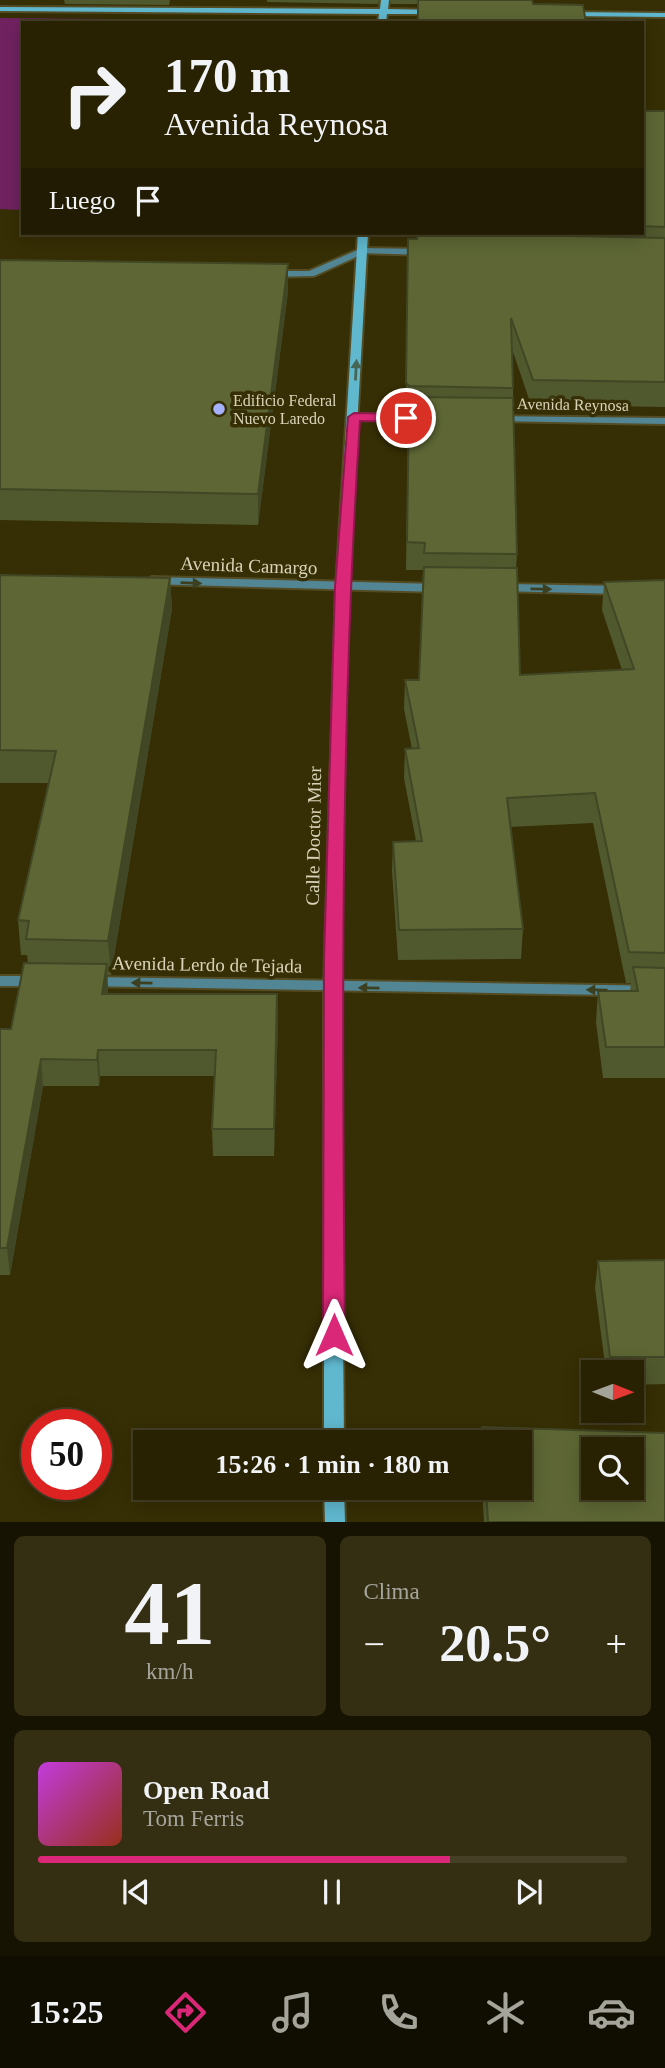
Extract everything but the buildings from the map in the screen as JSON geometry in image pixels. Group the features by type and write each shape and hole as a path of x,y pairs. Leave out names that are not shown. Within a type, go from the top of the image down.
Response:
{"main road":[{"path":"382,21 385,0"},
{"path":"0,9 450,12"},
{"path":"558,14 665,15"},
{"name":"Calle Doctor Mier","path":"334,1430 332,987 342,587 363,235"},
{"path":"334,1500 335,1522"}],"street":[{"path":"257,274 311,274 362,251 444,252"},
{"path":"354,417 435,418"},
{"name":"Avenida Reynosa","path":"489,419 665,421"},
{"name":"Avenida Camargo","path":"137,581 450,588"},
{"path":"490,588 638,590"},
{"name":"Avenida Lerdo de Tejada","path":"0,981 665,991"}],"shaded area":[{"path":"0,18 349,21 21,21 21,210 0,209"}],"place":[{"name":"Edificio Federal Nuevo Laredo","path":"219,409"}],"route":[{"path":"334,1335 333,961 342,587 354,417 406,418"}]}
